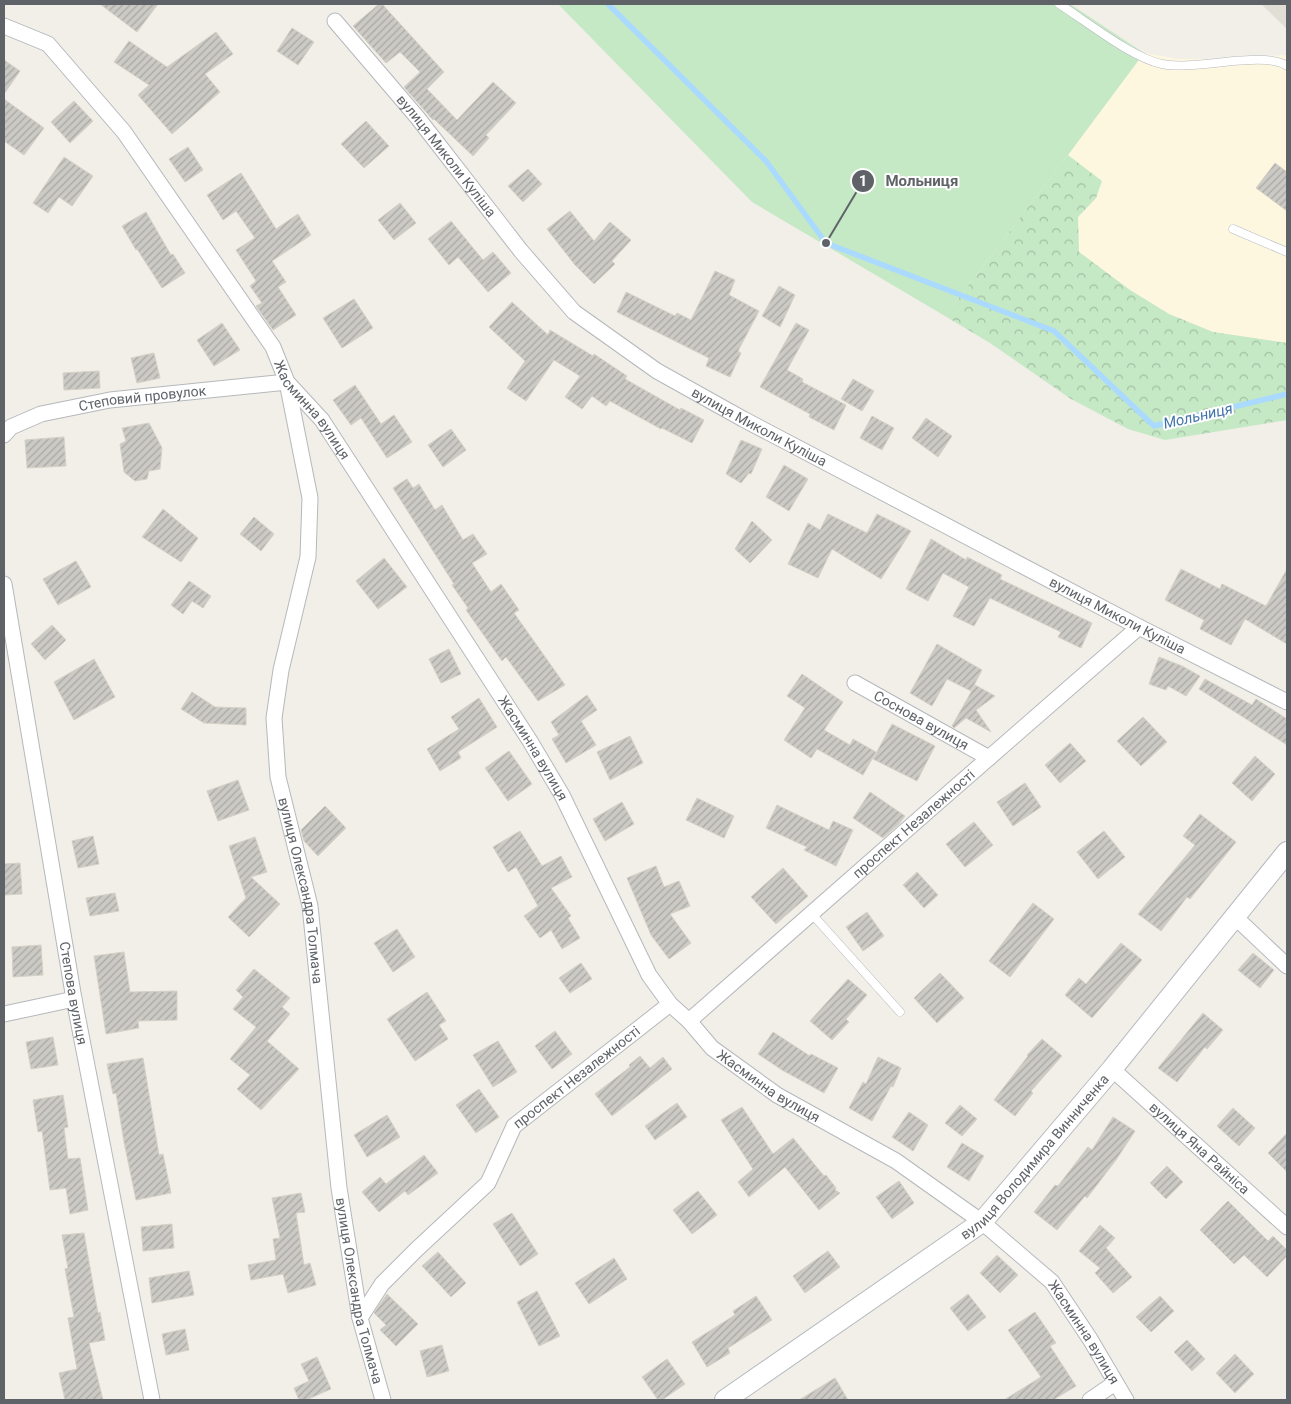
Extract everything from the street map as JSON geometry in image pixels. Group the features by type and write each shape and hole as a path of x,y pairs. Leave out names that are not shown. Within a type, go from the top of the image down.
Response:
{"main road":[{"name":"вулиця Володимира Винниченка","path":"725,1400 982,1222 1112,1069 1287,852"}],"street":[{"name":"вулиця Миколи Куліша","path":"335,21 416,117 521,251 574,312 657,371 743,419 1287,702"},
{"name":"Жасминна вулиця","path":"4,26 48,44 124,132 273,347 287,382 322,420 530,741 562,795 649,975 670,1004 689,1021 712,1048 777,1095 896,1161 982,1222 1052,1282 1090,1339 1126,1400"},
{"name":"Степовий провулок","path":"4,435 11,427 41,414 110,400 287,382"},
{"name":"вулиця Олександра Толмача","path":"287,382 310,498 308,557 281,670 274,718 278,778 310,906 340,1188 360,1318 383,1400"},
{"name":"Степова вулиця","path":"4,584 74,999 152,1400"},
{"name":"проспект Незалежності","path":"689,1021 1140,627"},
{"name":"Соснова вулиця","path":"855,683 989,758"},
{"path":"1234,916 1287,966"},
{"path":"4,1014 74,999"},
{"name":"проспект Незалежності","path":"360,1318 382,1284 488,1183 514,1126 670,1004"},
{"name":"вулиця Яна Райніса","path":"1112,1069 1287,1227"},
{"path":"1090,1400 1115,1383"}],"lane":[{"path":"1059,4 1133,52 1161,64 1189,66 1256,60 1280,61 1287,66"},
{"path":"1233,229 1287,252"},
{"path":"811,913 900,1012"}],"shaded area":[{"path":"1261,4 1287,4 1287,29"},
{"path":"1144,53 1178,59 1226,59 1287,55 1287,343 1213,332 1169,314 1130,290 1079,252 1078,217 1096,198 1068,155"}],"green space":[{"path":"558,4 1070,4 1144,53 945,316 752,202"},
{"path":"1068,155 1102,181 1096,198 1078,217 1079,252 1130,290 1169,314 1213,332 1287,343 1287,420 1165,440 1128,429 1071,399 990,343 945,316"}],"building":[{"path":"100,4 158,4 137,32"},
{"path":"379,4 382,4 444,72 427,89 457,120 493,82 516,103 486,135 489,138 473,156 433,120 404,87 420,72 400,52 386,63 353,26"},
{"path":"292,28 314,42 298,65 277,51"},
{"path":"216,32 233,54 205,74 220,92 172,134 138,95 149,85 114,62 129,41 167,67"},
{"path":"4,60 20,71 4,94"},
{"path":"4,99 44,128 24,155 4,141"},
{"path":"74,101 93,121 70,143 51,122"},
{"path":"366,121 389,146 364,168 341,144"},
{"path":"188,147 203,170 185,182 169,159"},
{"path":"64,157 93,176 72,206 59,197 48,213 33,203"},
{"path":"1275,163 1287,172 1287,211 1256,188"},
{"path":"528,169 542,184 523,202 508,186"},
{"path":"241,173 276,229 298,214 311,235 272,261 286,282 278,287 296,315 273,330 256,306 262,303 250,286 256,281 236,250 255,238 236,211 223,220 207,195"},
{"path":"400,203 416,223 394,240 378,220"},
{"path":"570,211 594,241 610,222 631,240 612,261 615,264 594,284 575,265 547,229"},
{"path":"146,212 171,255 173,254 185,273 162,288 122,226"},
{"path":"451,221 483,260 493,252 511,273 488,292 458,257 449,265 428,239"},
{"path":"715,271 735,280 729,295 759,311 738,351 741,353 730,377 706,366 709,358 617,312 626,292 675,316 677,313 691,320"},
{"path":"779,286 795,295 780,327 762,316"},
{"path":"354,299 373,328 342,348 323,318"},
{"path":"512,302 548,335 550,330 593,356 594,354 627,376 625,379 680,410 681,408 704,420 692,443 661,429 610,401 606,406 592,396 582,409 565,397 580,376 554,360 526,401 507,388 525,361 489,327"},
{"path":"222,323 240,350 214,366 197,340"},
{"path":"796,323 809,330 787,370 803,379 802,382 846,405 834,430 809,417 810,414 760,387"},
{"path":"154,353 160,378 137,383 131,358"},
{"path":"99,371 100,388 64,390 63,373"},
{"path":"853,379 874,391 862,411 841,399"},
{"path":"355,385 381,424 394,415 412,442 387,458 361,418 351,425 333,400"},
{"path":"872,416 894,428 882,450 860,438"},
{"path":"926,418 952,436 938,457 912,438"},
{"path":"149,423 162,448 160,469 149,471 147,479 135,481 124,472 120,444 126,441 122,428"},
{"path":"451,429 466,450 443,467 428,445"},
{"path":"64,437 66,466 27,468 25,440"},
{"path":"741,440 762,449 751,474 749,473 741,483 726,474"},
{"path":"784,465 808,479 789,511 766,497"},
{"path":"407,479 413,488 419,484 435,510 442,505 463,540 473,534 487,554 472,563 491,592 501,584 519,610 514,613 565,685 538,701 506,657 502,661 466,610 468,608 452,585 454,584 393,488"},
{"path":"163,509 198,538 181,562 142,537"},
{"path":"828,514 867,533 877,514 911,531 881,579 832,549 818,578 788,564 808,523 820,530"},
{"path":"254,517 274,534 261,551 240,534"},
{"path":"752,521 772,540 750,563 735,549"},
{"path":"931,539 966,560 967,557 1002,575 1000,579 1092,623 1081,648 1058,637 1061,632 990,598 974,626 953,616 969,587 943,573 928,601 906,589"},
{"path":"384,558 407,587 378,609 356,581"},
{"path":"76,561 91,587 58,605 43,579"},
{"path":"1181,569 1220,589 1222,584 1266,606 1287,569 1287,644 1245,619 1231,645 1200,629 1204,620 1165,600"},
{"path":"189,581 211,596 203,608 192,601 183,614 171,605"},
{"path":"52,625 66,640 45,660 31,644"},
{"path":"937,644 982,670 971,691 947,679 932,706 910,693"},
{"path":"449,649 461,674 441,683 429,659"},
{"path":"1159,657 1182,666 1200,676 1186,696 1168,686 1166,690 1149,684"},
{"path":"94,659 115,697 74,720 54,682"},
{"path":"802,674 843,702 824,730 850,745 853,739 876,752 863,775 817,749 811,758 784,740 805,708 787,696"},
{"path":"1205,679 1252,705 1256,699 1287,719 1287,745 1199,689"},
{"path":"975,685 995,696 976,710 991,732 966,718 954,728 952,726"},
{"path":"192,692 215,707 246,708 246,725 204,723 181,709"},
{"path":"587,695 597,710 581,721 596,745 566,763 552,739 559,735 551,722"},
{"path":"479,698 497,727 458,752 461,758 440,771 427,749 459,729 451,717"},
{"path":"1143,717 1167,742 1141,766 1117,741"},
{"path":"892,724 935,746 917,781 873,759"},
{"path":"630,736 643,763 610,780 597,752"},
{"path":"1070,743 1086,761 1060,783 1045,765"},
{"path":"509,751 532,784 508,801 485,768"},
{"path":"1255,756 1275,774 1252,801 1232,783"},
{"path":"238,780 249,810 218,821 207,791"},
{"path":"1025,783 1041,807 1013,826 997,802"},
{"path":"870,792 905,816 883,838 853,818"},
{"path":"697,798 734,816 724,838 686,820"},
{"path":"622,802 634,824 605,841 593,819"},
{"path":"777,805 829,830 833,821 853,830 836,866 804,850 807,847 766,828"},
{"path":"325,806 346,828 318,856 304,841 301,830"},
{"path":"1200,814 1236,842 1190,899 1187,897 1161,931 1138,914 1195,845 1183,836"},
{"path":"974,822 993,845 965,867 946,844"},
{"path":"520,831 542,866 561,856 572,877 551,888 571,916 568,918 580,938 562,949 551,930 540,938 524,916 538,906 516,867 508,872 493,847"},
{"path":"1104,831 1125,857 1098,879 1077,852"},
{"path":"93,836 99,864 78,868 72,841"},
{"path":"255,837 267,872 251,877 280,904 249,937 228,917 246,898 229,846"},
{"path":"20,863 22,894 4,895 4,864"},
{"path":"656,866 664,887 679,881 690,906 670,914 691,943 669,959 651,935 627,878"},
{"path":"783,868 808,896 776,924 751,897"},
{"path":"917,872 938,895 924,908 903,885"},
{"path":"115,893 119,911 90,916 86,898"},
{"path":"1033,903 1054,919 1010,977 989,961"},
{"path":"867,912 884,936 863,951 846,927"},
{"path":"397,929 415,957 393,972 374,943"},
{"path":"1121,943 1142,960 1092,1018 1065,995 1079,978 1086,984"},
{"path":"41,945 43,975 13,977 12,947"},
{"path":"124,952 130,992 177,991 177,1020 138,1021 139,1028 106,1034 94,956"},
{"path":"1253,953 1274,970 1260,988 1238,970"},
{"path":"581,963 592,979 570,993 559,978"},
{"path":"254,969 290,998 282,1007 290,1014 267,1041 299,1069 261,1110 237,1089 250,1075 230,1059 256,1027 233,1009 243,997 236,990"},
{"path":"940,973 964,998 937,1023 914,998"},
{"path":"848,979 867,995 846,1019 849,1022 832,1040 810,1021"},
{"path":"427,992 446,1021 439,1025 448,1039 415,1061 387,1019"},
{"path":"1203,1013 1223,1030 1207,1049 1205,1047 1177,1082 1158,1068"},
{"path":"555,1031 572,1054 552,1069 535,1046"},
{"path":"773,1032 810,1056 811,1054 838,1068 824,1093 782,1070 758,1054"},
{"path":"53,1037 58,1065 31,1069 26,1042"},
{"path":"1042,1039 1062,1056 1031,1091 1033,1093 1015,1116 994,1100 1027,1055"},
{"path":"498,1041 517,1072 493,1087 473,1055"},
{"path":"640,1056 650,1068 663,1057 672,1069 612,1116 595,1094 630,1067 629,1065"},
{"path":"878,1057 901,1068 893,1087 891,1086 872,1121 849,1108 863,1082 866,1084"},
{"path":"143,1058 159,1155 163,1154 171,1193 136,1200 116,1093 113,1094 107,1064"},
{"path":"479,1089 499,1117 476,1133 456,1105"},
{"path":"63,1095 68,1127 64,1128 68,1159 80,1158 88,1210 70,1214 66,1188 50,1190 42,1131 38,1132 33,1100"},
{"path":"677,1103 687,1117 655,1140 645,1126"},
{"path":"960,1105 977,1119 962,1136 945,1123"},
{"path":"742,1107 773,1154 793,1138 824,1176 826,1175 836,1188 835,1190 840,1193 819,1210 785,1167 749,1197 738,1182 753,1169 721,1120"},
{"path":"1233,1108 1255,1128 1239,1146 1217,1126"},
{"path":"909,1112 928,1125 913,1151 892,1137"},
{"path":"387,1115 400,1137 367,1157 354,1135"},
{"path":"1113,1117 1135,1131 1087,1198 1085,1196 1057,1230 1034,1212 1055,1185 1058,1186 1088,1147 1092,1150"},
{"path":"1287,1133 1287,1172 1268,1153"},
{"path":"962,1143 984,1156 969,1181 947,1167"},
{"path":"424,1155 438,1173 408,1195 405,1191 379,1212 362,1192 380,1177 386,1184"},
{"path":"1167,1166 1183,1182 1166,1199 1150,1183"},
{"path":"899,1181 914,1203 892,1219 876,1197"},
{"path":"698,1191 717,1215 692,1234 673,1210"},
{"path":"301,1193 305,1212 296,1213 304,1265 310,1263 316,1285 288,1293 283,1274 251,1280 248,1265 276,1260 273,1239 280,1238 272,1198"},
{"path":"1228,1201 1268,1241 1273,1236 1287,1250 1287,1256 1267,1277 1244,1255 1234,1264 1200,1230"},
{"path":"512,1213 538,1254 520,1266 493,1224"},
{"path":"172,1224 174,1248 143,1251 141,1227"},
{"path":"1100,1225 1115,1238 1106,1248 1132,1277 1113,1293 1095,1273 1100,1268 1079,1251"},
{"path":"84,1233 98,1313 100,1312 105,1340 89,1343 103,1400 65,1400 59,1373 77,1369 68,1318 74,1317 65,1269 68,1268 62,1235"},
{"path":"828,1251 840,1267 805,1293 793,1276"},
{"path":"438,1252 466,1283 451,1297 422,1266"},
{"path":"997,1255 1018,1275 1000,1293 980,1273"},
{"path":"614,1258 627,1279 589,1304 575,1283"},
{"path":"189,1271 194,1295 152,1303 149,1278"},
{"path":"537,1291 560,1336 539,1346 517,1302"},
{"path":"387,1294 418,1324 396,1346 380,1330 386,1325 374,1313"},
{"path":"968,1294 986,1317 968,1331 950,1308"},
{"path":"756,1296 772,1320 728,1348 730,1353 707,1367 692,1342 735,1315 733,1311"},
{"path":"1160,1296 1174,1311 1151,1332 1136,1317"},
{"path":"1035,1312 1056,1343 1050,1346 1076,1386 1053,1400 1004,1400 1041,1377 1008,1330"},
{"path":"185,1329 189,1350 166,1355 162,1334"},
{"path":"1187,1340 1205,1359 1192,1371 1174,1352"},
{"path":"442,1345 449,1371 427,1377 420,1351"},
{"path":"1235,1354 1254,1374 1235,1393 1216,1373"},
{"path":"317,1357 331,1389 306,1400 299,1400 294,1388 309,1381 301,1364"},
{"path":"667,1359 685,1384 662,1400 658,1400 642,1377"},
{"path":"835,1378 848,1400 799,1400"}],"waterway":[{"name":"Мольниця","path":"608,4 766,161 826,243 1054,331 1154,426 1287,394"}],"place":[{"name":"Мольниця","path":"826,243"}]}
